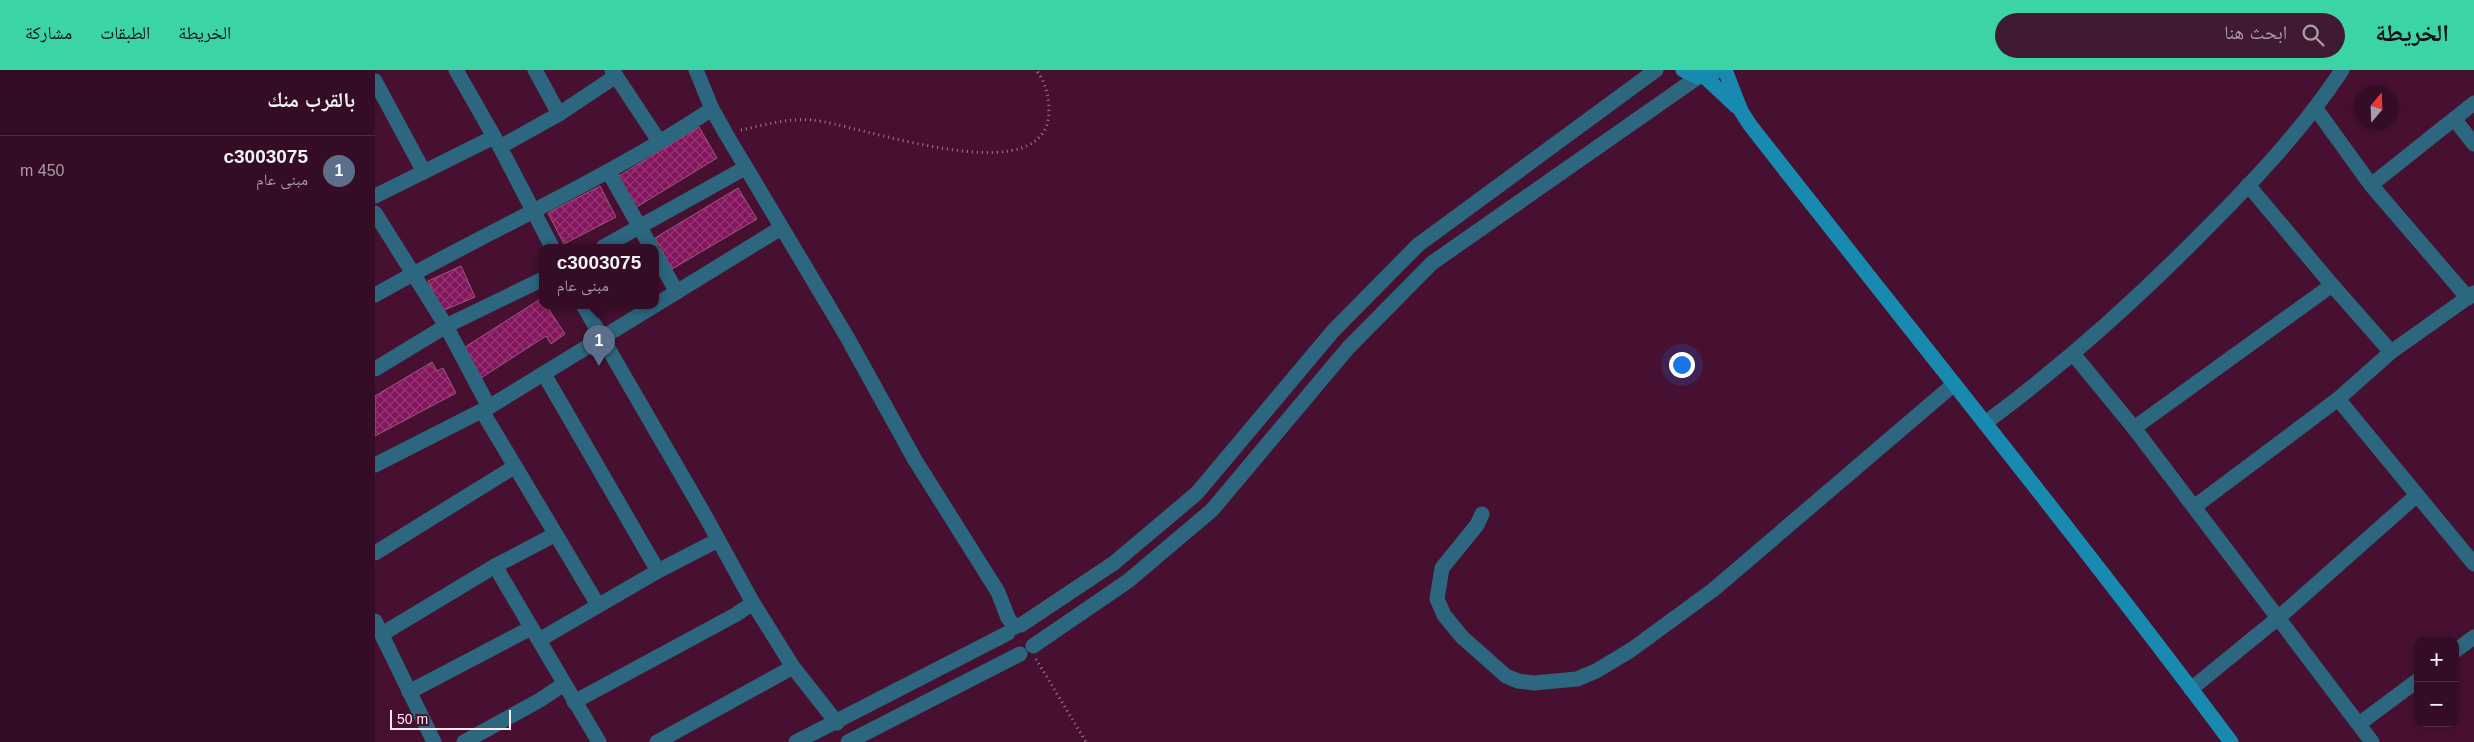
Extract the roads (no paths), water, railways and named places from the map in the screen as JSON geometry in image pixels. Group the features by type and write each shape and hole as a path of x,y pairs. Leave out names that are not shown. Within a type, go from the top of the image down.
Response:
{"street":[{"path":"455,70 497,142 550,244"},
{"path":"535,70 559,114"},
{"path":"696,70 712,109 745,168 847,337 915,460 984,567 1015,628"},
{"path":"796,742 1015,628 1114,563 1197,493 1333,331 1418,245 1656,70"},
{"path":"1683,70 1707,75 1741,111 2191,688 2231,742"},
{"path":"1725,70 1741,111"},
{"path":"1985,423 2074,355 2189,246 2316,109 2342,70"},
{"path":"375,196 425,172 559,114 614,73 659,141"},
{"path":"848,742 1028,650 1128,581 1212,510 1348,348 1432,263 1707,75"},
{"path":"375,81 425,172"},
{"path":"2371,186 2474,103"},
{"path":"375,295 608,171 712,109"},
{"path":"2194,507 2338,399 2391,352 2471,295 2371,186 2316,109"},
{"path":"2455,120 2474,144"},
{"path":"609,244 745,168"},
{"path":"608,171 649,244"},
{"path":"2248,184 2332,285 2391,352"},
{"path":"375,213 446,326 514,467 598,605"},
{"path":"659,303 781,228"},
{"path":"659,261 677,292"},
{"path":"375,370 446,326 539,281"},
{"path":"2134,428 2332,285"},
{"path":"586,309 604,338 753,602 793,667 837,722"},
{"path":"375,464 485,409 650,309"},
{"path":"2074,355 2134,428 2372,742"},
{"path":"544,374 658,571"},
{"path":"1482,514 1477,525 1442,568 1437,599 1444,614 1455,629 1506,676 1518,681 1534,682 1577,679 1596,671 1631,650 1713,590 1953,385"},
{"path":"2338,399 2474,564"},
{"path":"375,552 514,467"},
{"path":"2191,688 2279,618 2417,495"},
{"path":"434,742 378,627 554,534"},
{"path":"409,692 598,605 718,540"},
{"path":"495,566 599,742"},
{"path":"574,702 735,615 753,602"},
{"path":"1015,628 1031,630 1035,640 1028,650 1014,652 1007,644 1015,628"},
{"path":"2459,648 2474,637"},
{"path":"657,742 793,667"},
{"path":"2359,724 2415,682"},
{"path":"464,742 565,684"}],"place":[{"name":"c3003075","path":"599,366"}]}
